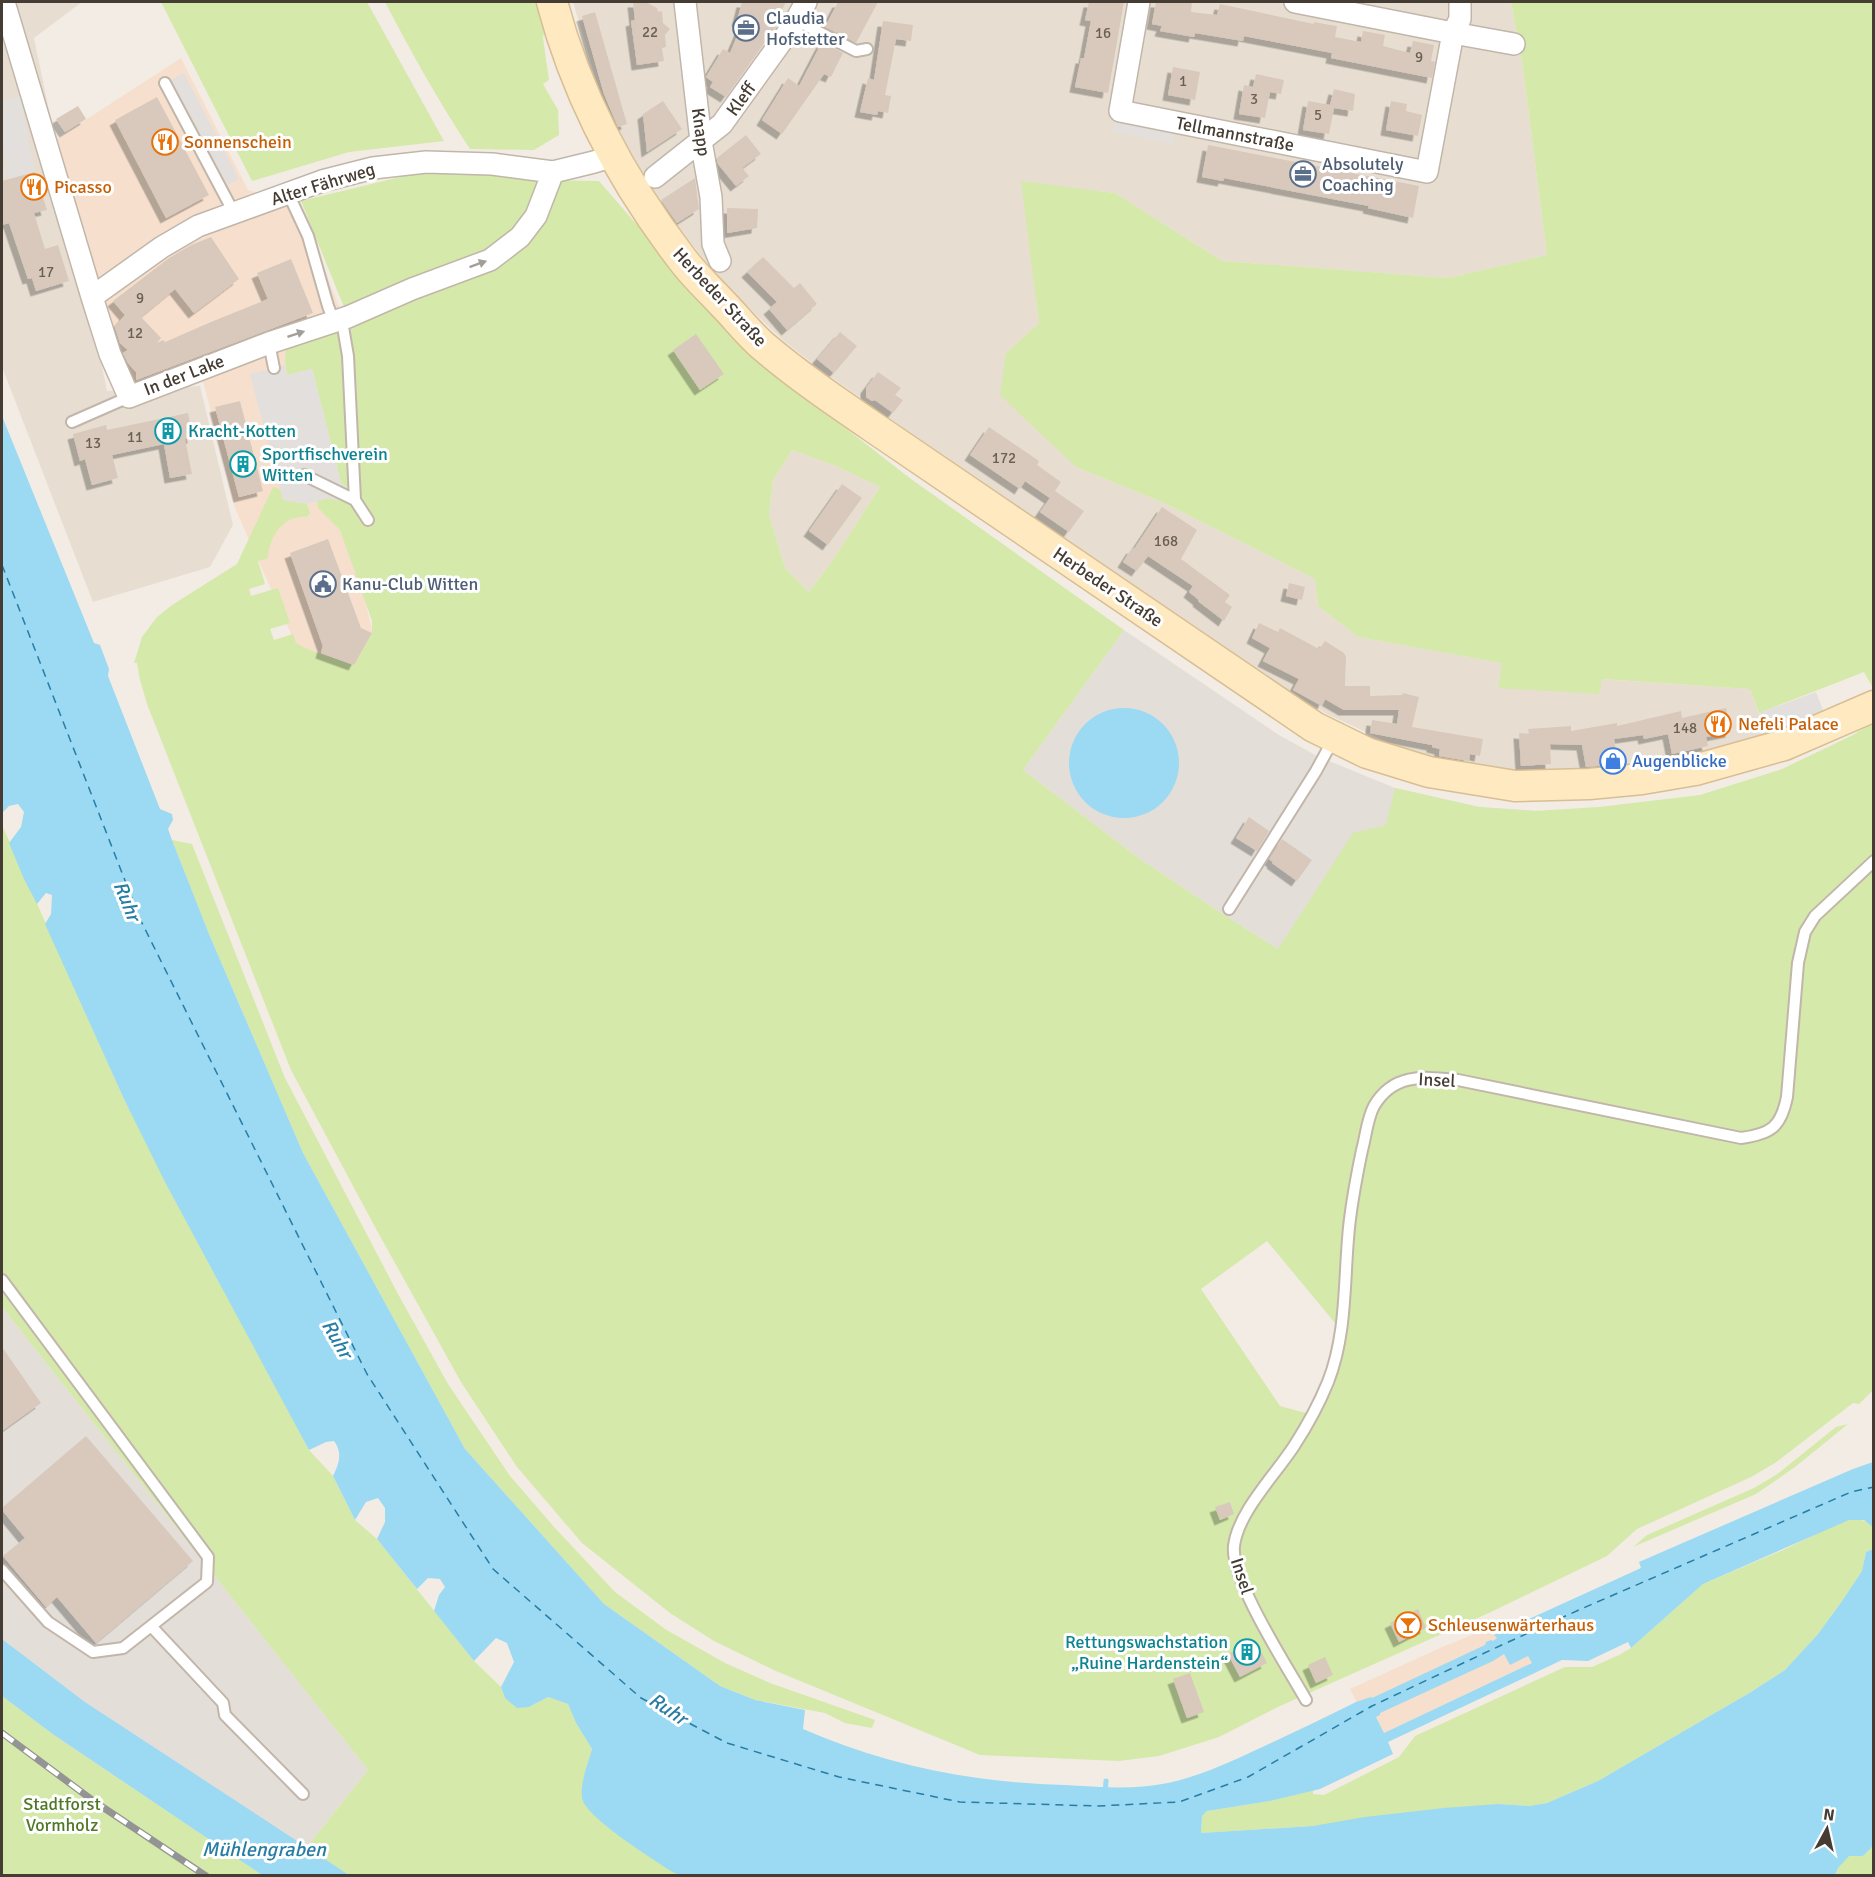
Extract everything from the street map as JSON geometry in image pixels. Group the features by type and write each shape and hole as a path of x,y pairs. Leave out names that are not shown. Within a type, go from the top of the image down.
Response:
{"main road":[{"name":"Herbeder Straße","path":"552,2 577,79 613,156 635,193 683,261 762,345 873,427 1314,727 1367,753 1429,772 1515,786 1589,784 1642,779 1695,770 1784,745 1874,706"}],"street":[{"name":"In der Lake","path":"4,2 110,354 129,397 269,342 341,320 412,289 490,260 520,237 531,223 536,216 553,172"},
{"name":"Knapp","path":"685,2 701,141 711,197 713,244 720,261"},
{"name":"Tellmannstraße","path":"1139,2 1120,111 1427,172 1453,33 1460,19 1460,2"},
{"path":"1295,2 1351,7 1453,33 1514,44"},
{"name":"Kleff","path":"655,177 722,124 801,10"},
{"name":"Alter Fährweg","path":"92,297 162,247 198,226 322,181 373,168 426,162 492,164 553,172 613,156"}],"lane":[{"path":"801,10 807,26 856,51 867,49"},
{"path":"165,83 234,213"},
{"path":"288,193 308,236 325,298 341,320 343,327 348,356 355,500 368,520"},
{"path":"269,342 274,368"},
{"path":"72,422 129,397"},
{"path":"304,475 355,500"},
{"path":"1229,909 1316,771 1334,737"},
{"name":"Insel","path":"1306,1700 1240,1580 1234,1561 1234,1546 1244,1516 1294,1445 1328,1382 1337,1353 1344,1310 1348,1236 1360,1158 1374,1106 1387,1090 1401,1081 1416,1077 1437,1078 1458,1080 1741,1138 1766,1133 1776,1125 1784,1113 1798,963 1805,932 1815,916 1874,861"},
{"path":"2,1280 208,1557 207,1582 123,1648 93,1652 48,1623 2,1570"},
{"path":"151,1626 223,1703 225,1715 303,1794"}],"shaded area":[{"path":"2,2 82,2 34,38 107,391 200,386 233,525 210,567 93,602 2,367"},
{"path":"573,2 1511,2 1522,61 1547,255 1448,278 1222,261 1115,193 1022,182 1039,323 1006,353 1076,467 1164,503 1315,579 1318,606 1358,637 1503,663 1498,687 1599,693 1601,679 1750,689 1767,736 1676,759 1594,771 1521,772 1448,765 1394,745 1327,714 1249,667 1079,552 817,367 753,312 710,267 654,196 627,155 603,102"},
{"path":"181,58 248,190 299,203 341,312 299,327 377,650 356,672 299,652 235,508 199,365 142,387 121,375 56,139"},
{"path":"184,73 239,179 226,186 171,80"},
{"path":"20,96 35,172 10,179 8,174 2,176 2,168 8,166 2,145 2,100"},
{"path":"1116,119 1175,131 1173,144 1113,132"},
{"path":"285,365 287,375 312,369 341,483 348,489 339,501 329,498 307,504 283,500 250,374"},
{"path":"792,450 836,466 880,487 833,560 809,592 785,568 769,515 773,480"},
{"path":"1124,630 1279,735 1317,756 1395,788 1479,807 1602,815 1278,949 1140,859 1023,770"},
{"path":"1816,692 1825,715 1767,736 1759,713"},
{"path":"2,1307 368,1770 306,1848 85,1702 2,1639"},
{"path":"1491,1627 1497,1638 1493,1641 1499,1656 1504,1653 1510,1664 1554,1644 1559,1654 1535,1665 1532,1663 1384,1733 1376,1717 1357,1703 1350,1689"}],"green space":[{"path":"161,2 367,2 444,141 349,152 252,181"},
{"path":"385,2 540,2 545,27 543,38 549,80 543,84 558,110 559,135 534,150 470,149 426,77"},
{"path":"1511,2 1873,2 1873,688 1864,672 1759,713 1750,689 1602,679 1599,694 1498,688 1502,663 1358,637 1318,606 1315,579 1164,503 1076,467 1000,395 1006,353 1039,323 1021,181 1115,193 1222,261 1448,278 1547,255 1522,61"},
{"path":"425,171 484,174 527,180 599,181 747,352 911,479 1124,630 1023,770 1140,859 1278,949 1353,833 1386,825 1395,788 1479,807 1534,811 1599,807 1700,795 1782,769 1853,735 1873,722 1873,1390 1859,1404 1853,1403 1775,1463 1751,1477 1637,1529 1607,1556 1491,1612 1280,1706 1219,1737 1159,1756 1119,1761 980,1755 776,1671 714,1641 670,1613 582,1543 517,1467 461,1382 291,1070 147,704 137,663 134,663 142,637 157,617 237,564 273,487 280,489 283,500 307,504 310,513 307,517 298,517 284,524 274,535 268,558 258,561 265,584 249,589 251,596 278,588 290,623 270,629 274,640 293,634 296,643 303,647 354,665 372,633 372,621 340,530 318,508 317,501 329,498 339,501 348,489 341,483 312,369 287,375 286,347 325,331 339,333 344,355 342,361 348,356 348,317 301,201","holes":["792,450 836,466 880,487 833,560 809,592 785,568 769,515 773,480","1267,1241 1335,1323 1342,1328 1334,1387 1317,1416 1280,1406 1201,1289"]},
{"path":"2,825 124,1099 309,1450 333,1476 355,1520 377,1539 474,1661 501,1687 505,1698 529,1707 548,1697 568,1704 576,1723 592,1749 582,1795 694,1875 349,1875 306,1848 368,1770 2,1307"},
{"path":"172,840 192,844 285,1078 398,1294 448,1384 510,1476 615,1592 665,1629 725,1663 770,1683 875,1720 872,1728 845,1723 825,1713 755,1700 720,1686 604,1604 465,1449 303,1153 209,934"},
{"path":"1848,1424 1795,1467 1756,1494 1633,1547 1647,1535 1754,1488 1776,1475 1836,1427"},
{"path":"1859,1519 1870,1523 1873,1527 1873,1549 1866,1552 1862,1571 1840,1604 1818,1634 1785,1670 1598,1781 1547,1803 1529,1806 1498,1804 1313,1826 1201,1833 1202,1816 1207,1811 1270,1801 1313,1790 1313,1794 1324,1795 1399,1757 1415,1736 1565,1667 1592,1667 1619,1655 1631,1648 1703,1584 1833,1526"},
{"name":"Stadtforst Vormholz","path":"2,1696 54,1735 262,1875 2,1875"},
{"path":"1873,1846 1873,1875 1836,1876 1838,1868 1849,1855 1863,1856"}],"water":[{"name":"Ruhr","path":"2,416 94,643 100,645 109,669 108,676 160,809 172,814 173,820 168,829 172,840 209,934 303,1153 465,1449 604,1604 720,1686 755,1700 805,1710 803,1729 824,1738 889,1760 955,1775 1010,1782 1116,1787 1142,1787 1168,1783 1225,1764 1356,1702 1372,1698 1485,1645 1486,1642 1493,1641 1497,1638 1494,1635 1641,1568 1639,1562 1873,1462 1873,1527 1864,1520 1849,1520 1703,1584 1631,1648 1628,1642 1588,1661 1562,1660 1388,1742 1393,1754 1320,1789 1270,1801 1207,1811 1202,1816 1201,1833 1313,1826 1365,1817 1444,1808 1498,1804 1529,1806 1547,1803 1598,1781 1785,1670 1818,1634 1840,1604 1862,1571 1866,1552 1873,1549 1873,1846 1863,1856 1849,1856 1838,1868 1835,1876 681,1876 671,1871 621,1837 586,1806 582,1798 582,1786 592,1749 576,1723 568,1704 548,1697 529,1707 517,1708 505,1698 501,1687 514,1662 507,1643 496,1638 474,1661 434,1611 439,1595 445,1587 440,1579 428,1578 417,1589 377,1539 385,1522 385,1508 378,1498 366,1502 355,1520 333,1476 339,1458 334,1441 309,1450 165,1182 124,1099 45,924 51,914 52,895 46,893 37,904 24,879 9,843 21,827 24,812 18,804 9,806 2,813","holes":["1504,1654 1510,1665 1528,1656 1532,1663 1384,1733 1376,1717 1380,1713"]},
{"path":"1124,708 1145,713 1163,724 1174,742 1179,763 1174,784 1163,802 1145,813 1124,818 1103,813 1085,802 1074,784 1069,763 1074,742 1085,724 1103,713"},
{"name":"Mühlengraben","path":"2,1639 85,1702 349,1875 262,1875 54,1735 2,1696"}],"building":[{"path":"633,2 646,2 657,8 658,12 662,11 663,23 670,29 665,35 666,47 662,48 664,61 637,65 631,21 635,20"},
{"path":"742,2 786,2 777,19 780,21 726,97 710,87 713,82 706,77 723,49 730,53 743,22 737,21"},
{"path":"838,2 878,2 856,43 825,27"},
{"path":"1089,2 1124,2 1108,93 1075,87 1081,58 1084,58 1091,21 1085,20"},
{"path":"1156,2 1192,2 1191,12 1217,15 1220,4 1314,24 1314,22 1337,26 1335,37 1361,42 1363,31 1385,35 1383,46 1410,53 1413,41 1434,45 1431,61 1435,62 1432,78 1331,58 1332,53 1244,36 1243,41 1195,33 1194,37 1160,31 1162,26 1152,24"},
{"path":"595,12 627,124 618,127 604,94 582,16"},
{"path":"883,21 913,25 911,41 896,39 885,95 891,96 888,113 878,111 877,115 860,112 868,78 874,80"},
{"path":"822,42 843,53 831,77 824,74 782,134 762,120 788,78 799,86"},
{"path":"1173,67 1200,72 1195,100 1168,95"},
{"path":"1256,74 1284,80 1281,94 1270,92 1265,118 1239,114 1244,85 1253,87"},
{"path":"1334,89 1355,94 1353,111 1334,108 1329,134 1303,130 1308,101 1330,105"},
{"path":"157,97 209,195 166,218 115,120"},
{"path":"663,101 682,129 647,152 643,114"},
{"path":"1391,101 1407,104 1406,111 1422,115 1418,136 1386,130"},
{"path":"78,106 86,119 65,132 56,119"},
{"path":"746,135 761,154 742,168 749,176 736,186 718,164 717,158"},
{"path":"1208,145 1419,186 1413,218 1368,208 1369,206 1224,178 1223,181 1202,177"},
{"path":"35,172 47,210 34,213 45,249 58,245 69,281 36,291 32,278 28,279 9,223 2,225 2,181"},
{"path":"695,178 699,209 677,223 661,200"},
{"path":"727,208 758,209 757,228 727,233"},
{"path":"211,237 239,279 194,313 175,289 141,317 161,338 157,343 163,340 165,342 268,299 257,273 291,259 313,313 136,380 136,372 123,353 128,350 120,343 115,327 125,315 113,301 169,258"},
{"path":"763,257 794,288 800,283 817,304 787,330 769,309 777,302 747,272"},
{"path":"840,332 857,346 834,373 817,359"},
{"path":"696,334 724,374 700,390 673,350"},
{"path":"878,372 901,388 895,395 903,400 893,413 875,400 872,401 866,397 866,388"},
{"name":"Sportfischverein Witten","path":"240,401 263,491 239,497 215,407"},
{"path":"188,413 193,438 185,439 192,474 170,478 164,444 112,455 118,478 92,485 85,459 80,461 73,434 106,425 107,430"},
{"path":"989,427 1039,461 1037,465 1061,482 1055,491 1084,511 1069,532 1040,512 1050,498 1025,481 1020,489 970,455"},
{"path":"842,484 862,498 828,545 809,531"},
{"path":"1162,507 1197,530 1181,559 1230,595 1225,602 1232,607 1224,621 1189,592 1193,586 1148,556 1137,571 1123,562"},
{"name":"Kanu-Club Witten","path":"328,539 361,628 372,633 354,665 321,653 323,646 290,553"},
{"path":"1289,583 1305,587 1302,600 1286,596"},
{"path":"1259,623 1278,632 1280,628 1319,649 1325,641 1344,653 1346,657 1345,686 1370,686 1370,696 1402,695 1403,693 1419,697 1412,727 1483,739 1480,756 1470,754 1469,761 1439,756 1440,749 1432,745 1370,733 1372,720 1397,724 1399,710 1344,710 1325,699 1322,706 1293,690 1299,679 1263,661 1270,648 1252,638"},
{"path":"1726,708 1731,732 1706,737 1708,746 1672,754 1668,734 1644,739 1643,735 1614,739 1618,764 1586,767 1582,745 1550,744 1551,764 1521,766 1519,733 1529,734 1528,729 1571,726 1571,731 1617,723 1617,726 1681,711 1682,718"},
{"path":"1249,817 1269,831 1257,851 1236,838"},
{"path":"1282,839 1312,860 1297,881 1269,859"},
{"path":"2,1347 41,1403 2,1431"},
{"path":"86,1436 193,1561 96,1643 57,1597 46,1607 3,1556 25,1538 2,1508"},
{"path":"1230,1502 1234,1514 1220,1520 1215,1507"},
{"name":"Schleusenwärterhaus","path":"1418,1609 1426,1628 1399,1642 1390,1623"},
{"name":"Rettungswachstation „Ruine Hardenstein“","path":"1255,1640 1267,1663 1240,1677 1228,1654"},
{"path":"1325,1657 1333,1675 1316,1683 1308,1665"},
{"path":"1190,1673 1204,1712 1187,1718 1173,1679"}],"waterway":[{"path":"1105,1794 1106,1781"}],"ferry route":[{"path":"2,565 140,919 367,1374 493,1569 641,1698 727,1743 839,1777 960,1802 1098,1806 1179,1802 1248,1777 1372,1706 1581,1609 1851,1492 1874,1487"}],"railway":[{"path":"2,1733 95,1802 206,1876"}],"place":[{"name":"Claudia Hofstetter","path":"746,28"},
{"name":"Sonnenschein","path":"165,142"},
{"name":"Absolutely Coaching","path":"1303,174"},
{"name":"Picasso","path":"34,187"},
{"name":"Kracht-Kotten","path":"168,431"},
{"name":"Sportfischverein Witten","path":"243,464"},
{"name":"Kanu-Club Witten","path":"323,584"},
{"name":"Nefeli Palace","path":"1718,724"},
{"name":"Augenblicke","path":"1613,761"},
{"name":"Schleusenwärterhaus","path":"1408,1625"},
{"name":"Rettungswachstation „Ruine Hardenstein“","path":"1247,1652"}]}
